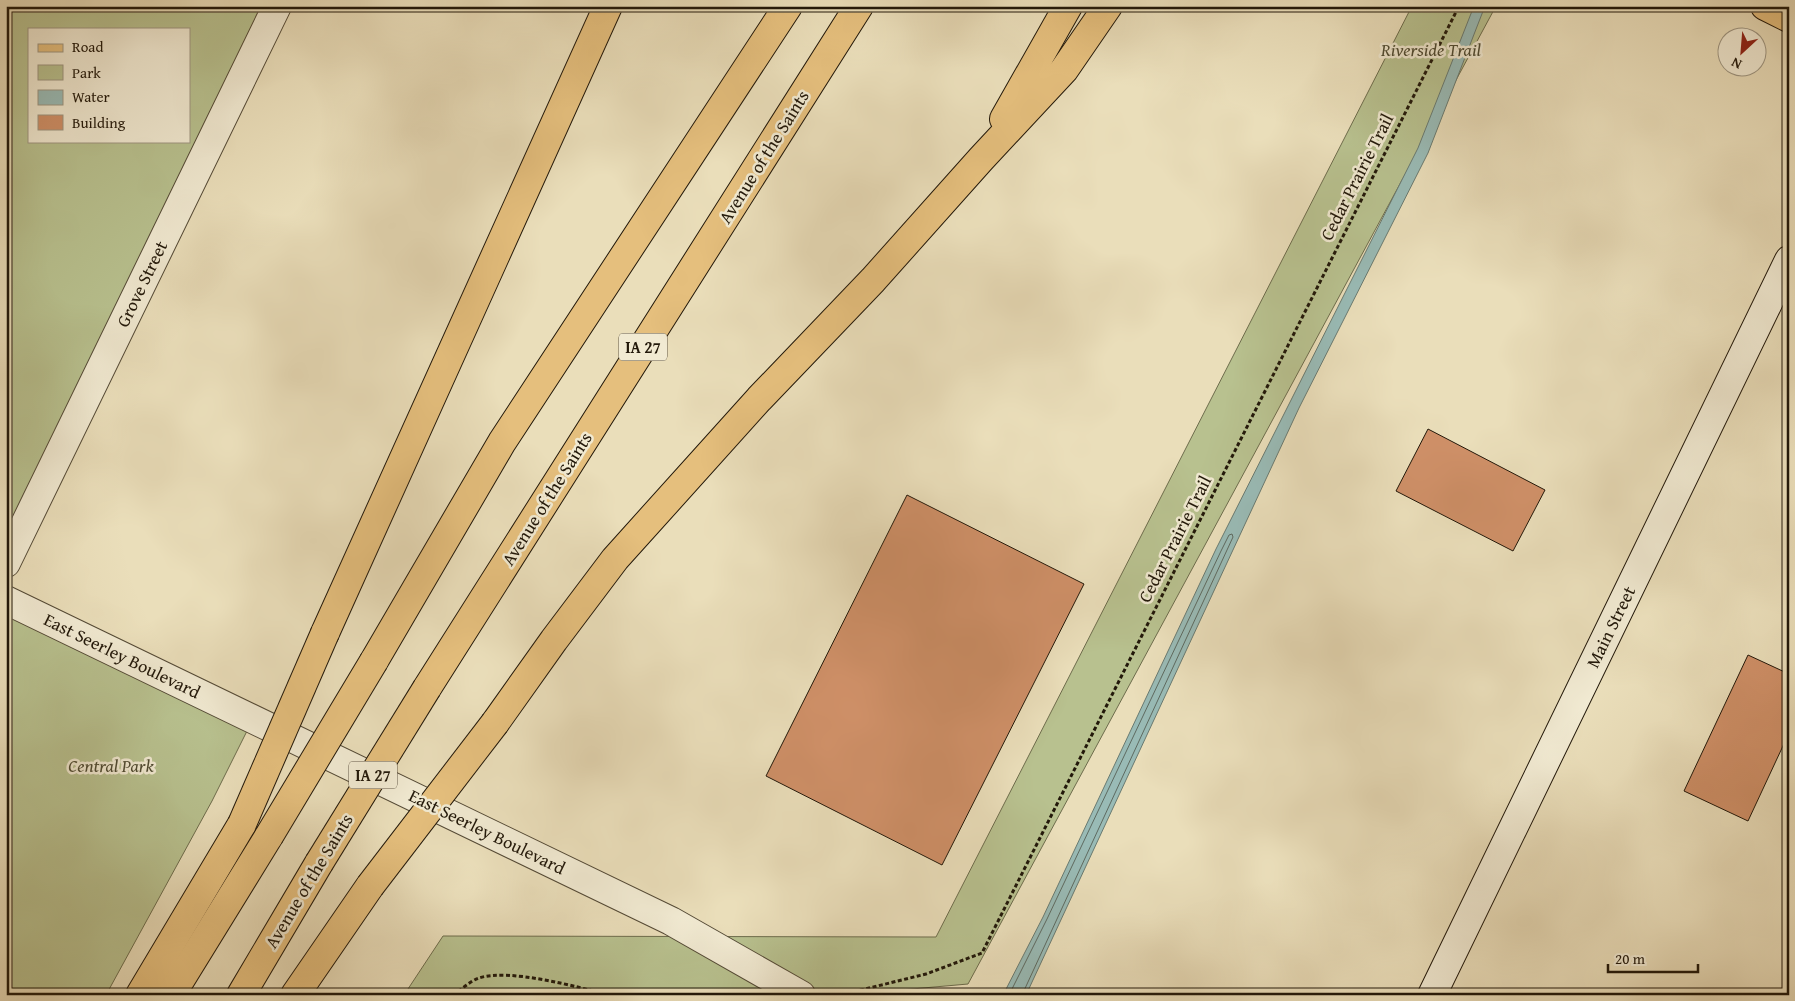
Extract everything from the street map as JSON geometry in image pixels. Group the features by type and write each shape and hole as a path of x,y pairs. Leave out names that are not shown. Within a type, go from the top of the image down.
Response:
{"main road":[{"path":"140,995 242,824 324,633 608,6"},
{"path":"171,995 374,661 502,442 788,6"},
{"name":"Avenue of the Saints","path":"241,995 319,863 427,688 859,6"},
{"path":"981,159 1068,6"},
{"path":"295,995 370,886 616,559 759,399 873,280 981,159 1064,70 1108,6"},
{"path":"1765,6 1789,18"}],"street":[{"name":"Grove Street","path":"6,563 277,6"},
{"name":"Main Street","path":"1432,995 1789,260"},
{"name":"East Seerley Boulevard","path":"6,600 671,921 797,992"}],"path":[{"name":"Cedar Prairie Trail","path":"841,995 926,974 982,953 1459,6"},
{"path":"453,995 478,978 500,975 561,983 610,995"}],"green space":[{"path":"6,6 277,6 19,537 6,531"},
{"name":"Riverside Trail","path":"1412,6 1496,6 968,984 844,995 404,995 443,936 936,937"},
{"name":"Central Park","path":"6,599 253,719 212,801 106,995 6,995"}],"water":[{"path":"1474,6 1485,6 1428,153 1299,408 1026,995 1003,995 1043,917 1216,549 1418,148"}],"building":[{"path":"1428,429 1545,490 1513,551 1396,491"},
{"path":"907,495 1084,584 942,865 766,776"},
{"path":"1748,655 1789,674 1789,733 1748,821 1684,791"}]}
